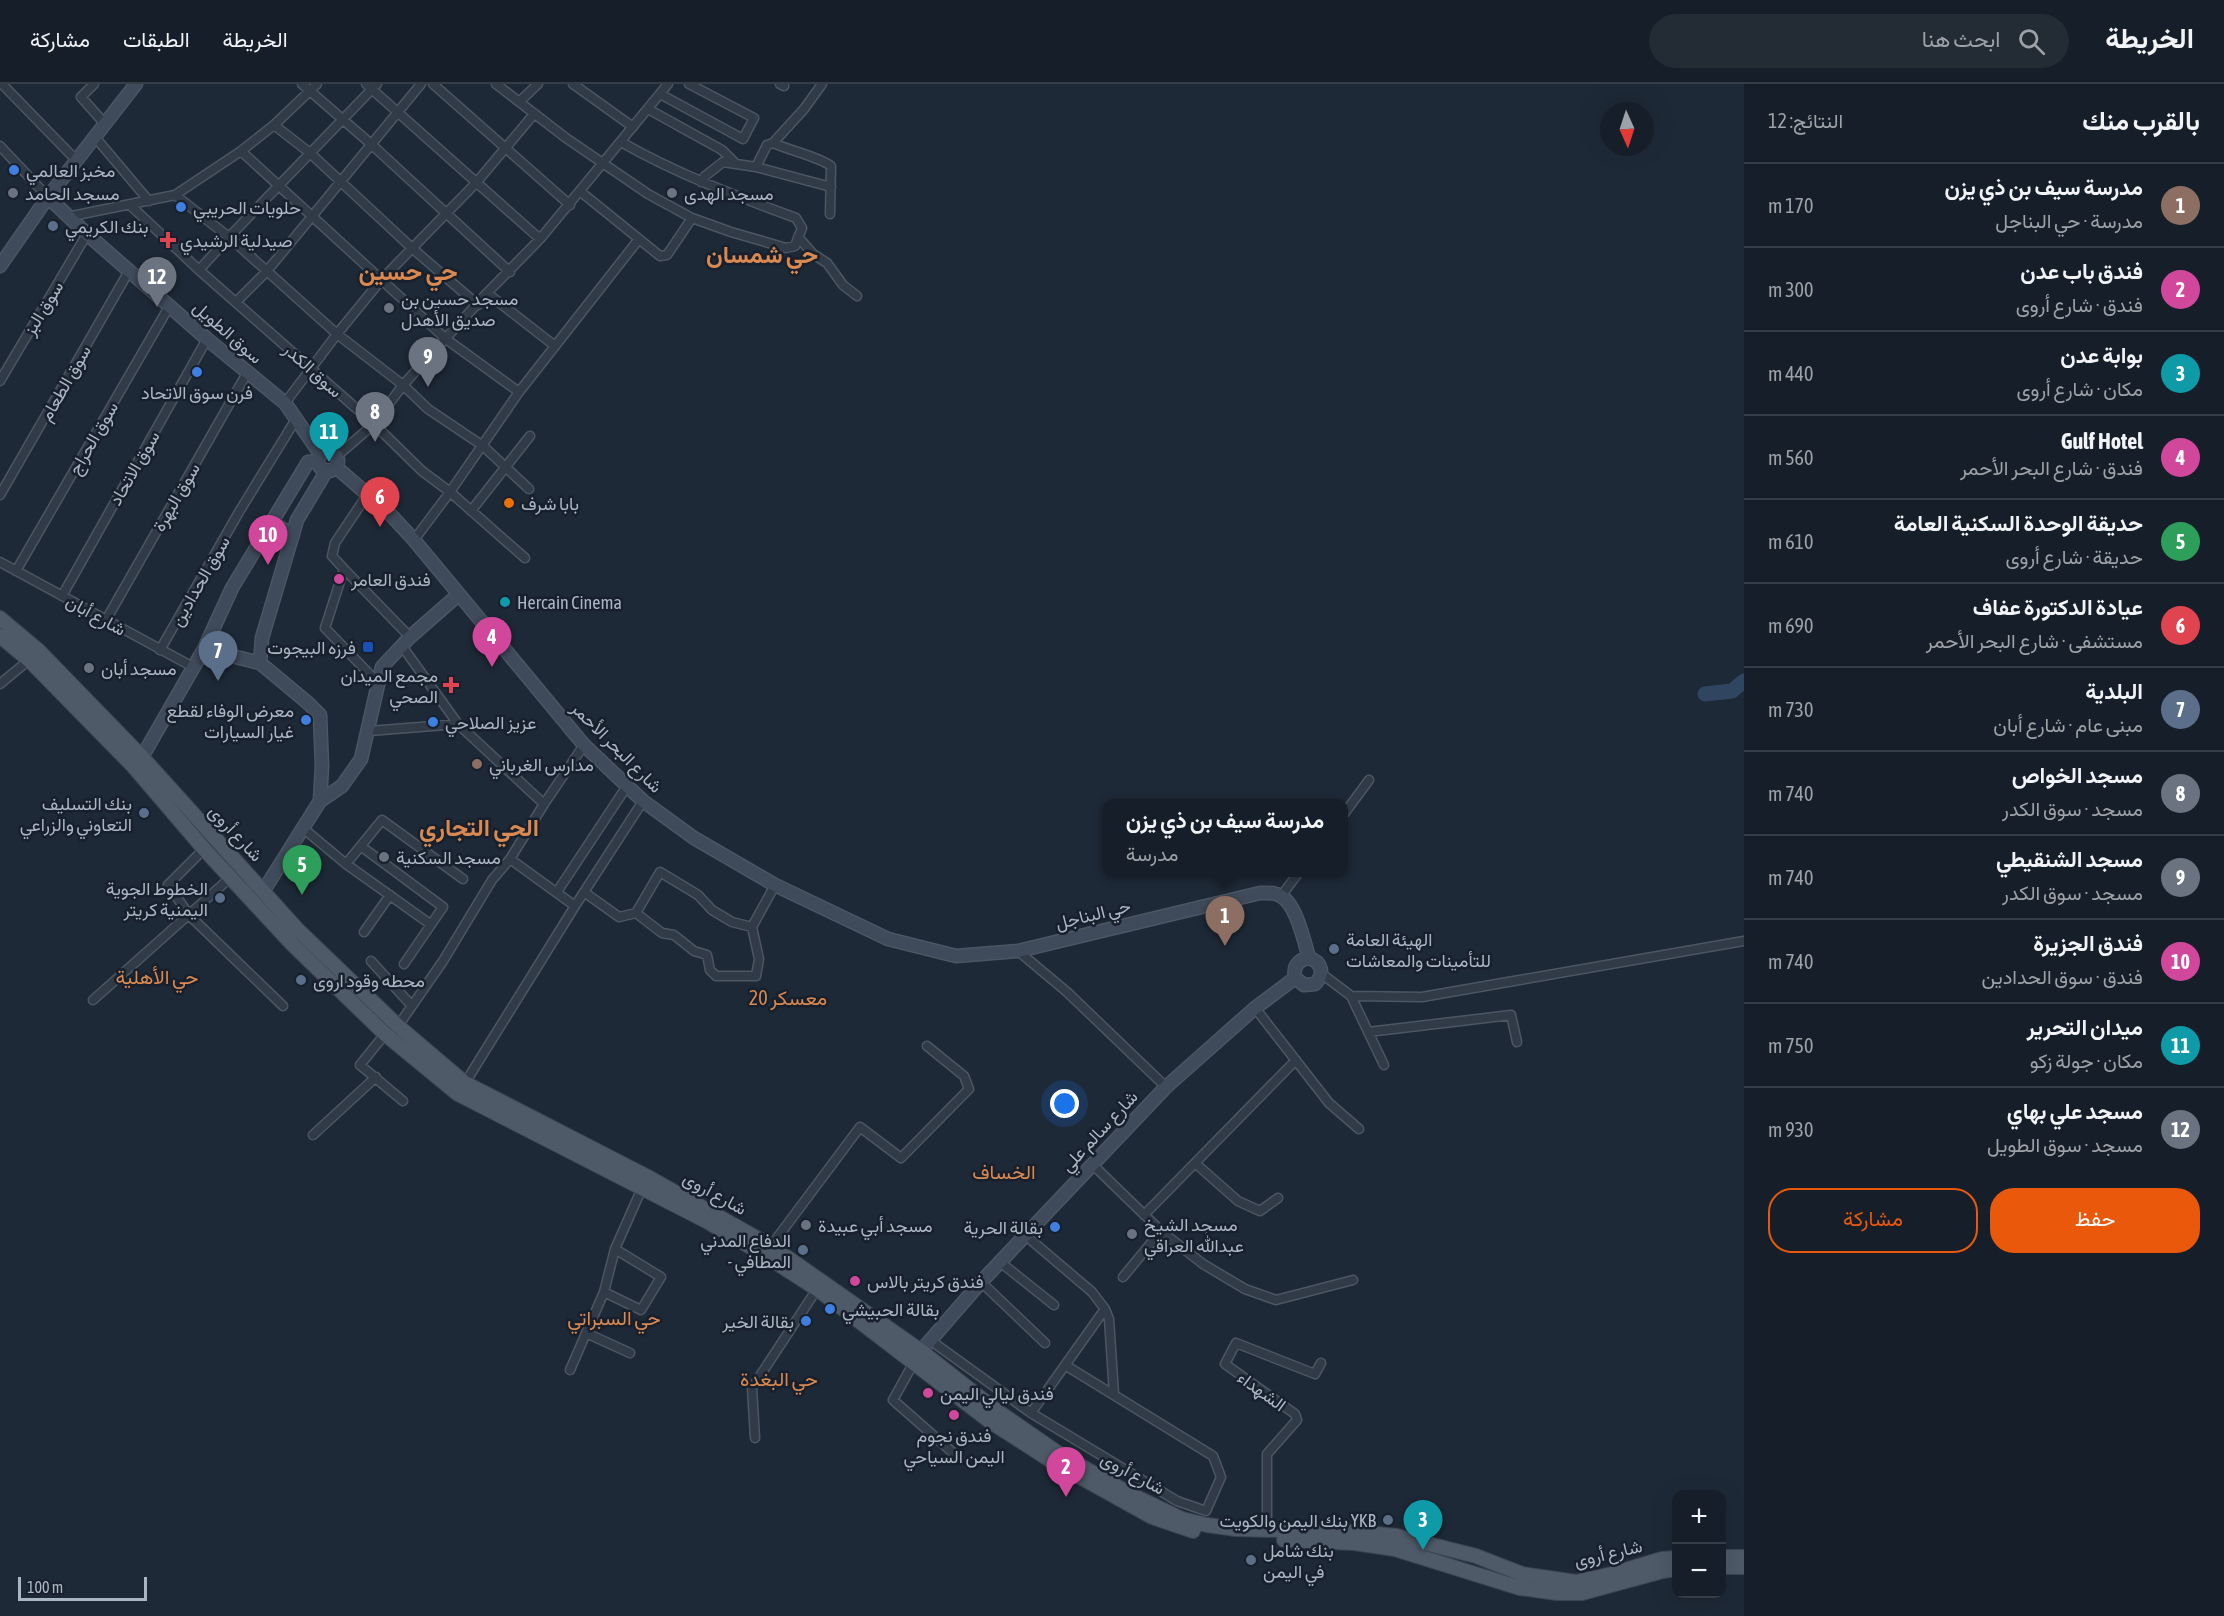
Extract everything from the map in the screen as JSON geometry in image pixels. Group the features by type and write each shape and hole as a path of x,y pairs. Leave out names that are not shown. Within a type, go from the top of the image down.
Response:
{"main road":[{"name":"شارع أروى","path":"0,618 137,762 264,890 297,929 461,1088"},
{"name":"شارع أروى","path":"0,636 34,655"},
{"name":"شارع أروى","path":"137,762 204,849 292,944 385,1034 461,1088 771,1246 917,1357 988,1420 1053,1462 1152,1517 1179,1527 1235,1538 1354,1543 1395,1549 1520,1588 1557,1593 1582,1593 1672,1570"},
{"path":"256,903 264,890"},
{"name":"شارع أروى","path":"645,1183 817,1289 1040,1441 1132,1495 1182,1519 1236,1529 1355,1532 1397,1536 1476,1556 1522,1574 1576,1582 1672,1558"},
{"path":"1726,1557 1744,1557"},
{"path":"1726,1567 1744,1567"},
{"path":"1520,1588 1522,1574"}],"street":[{"path":"2,84 76,160"},
{"path":"94,84 81,97 105,124"},
{"path":"1,264 48,197 136,84"},
{"path":"302,84 510,272"},
{"path":"68,216 175,195 241,151 274,125 317,84"},
{"path":"236,302 267,270 421,84"},
{"path":"433,84 570,205"},
{"path":"496,84 534,114 648,194 692,218 786,248 795,246 802,228 796,218 701,182 650,159 621,142"},
{"path":"519,102 538,84"},
{"path":"573,84 633,127"},
{"path":"260,663 262,638 297,520 328,462 374,424 403,386 570,205 668,84"},
{"path":"660,94 743,139 754,118 688,84"},
{"path":"773,143 804,109 822,84"},
{"path":"199,270 372,86 397,112 540,239"},
{"path":"648,109 722,150 734,162"},
{"path":"285,403 382,279 476,183 534,114"},
{"path":"274,125 310,153 413,249 478,305"},
{"path":"95,137 149,201"},
{"path":"756,166 767,144 773,143 792,152 825,161 831,166 832,171 830,214"},
{"path":"0,146 48,197"},
{"path":"241,151 447,339 519,392"},
{"path":"701,182 723,162 734,162 831,187"},
{"path":"581,192 660,256 667,255 692,218"},
{"path":"175,195 229,237 338,334 428,409 483,446 529,489"},
{"name":"سوق الطويل","path":"48,197 207,339 285,403 328,462"},
{"name":"سوق الكدر","path":"130,205 199,270 374,424 415,465 450,492 525,558"},
{"name":"سوق البز","path":"0,381 87,234"},
{"path":"798,237 813,254 827,263 843,285 857,296"},
{"path":"414,540 483,446 519,392 639,238"},
{"name":"سوق الطعام","path":"0,495 129,271"},
{"path":"487,293 555,346"},
{"name":"سوق الحراج","path":"16,571 170,305"},
{"name":"سوق الاتحاد","path":"62,596 207,339"},
{"name":"سوق البهرة","path":"106,620 247,373"},
{"name":"سوق الحدادين","path":"160,650 239,512 296,419"},
{"path":"471,511 530,436"},
{"path":"137,762 204,649 232,588 308,462 328,462"},
{"name":"شارع البحر الأحمر","path":"328,462 391,515 414,540 584,745 642,801 694,838 775,885 888,939 956,956 1018,951"},
{"path":"367,495 335,543 332,556 406,641 458,724 474,736 544,804"},
{"path":"271,522 293,535"},
{"name":"شارع أبان","path":"0,562 193,667"},
{"path":"344,569 324,628 378,683"},
{"path":"264,890 320,801 342,786 361,759 382,667 406,641 458,595"},
{"path":"204,649 260,663 320,716 322,766 320,801"},
{"path":"0,684 34,655"},
{"path":"369,731 458,724"},
{"path":"398,1026 443,961 492,880 510,859 584,745"},
{"path":"1348,808 1369,780"},
{"path":"557,892 627,786"},
{"path":"461,1088 642,801"},
{"path":"346,864 382,820 463,879"},
{"path":"304,829 346,864 430,924"},
{"path":"362,847 443,907 404,964"},
{"path":"204,849 168,885 190,916 284,1005"},
{"path":"510,859 575,906"},
{"path":"584,892 619,917 636,913 660,872 698,896 712,910 732,922 752,927"},
{"path":"93,1000 190,916 231,877"},
{"path":"1296,877 1282,896 1296,917 1309,958 1319,963 1322,974 1351,996 1384,1065"},
{"path":"636,913 662,933 674,935 694,951 708,955 710,970 716,976 756,976 759,959 752,927 775,885"},
{"name":"حي البناجل","path":"1018,951 1260,893 1274,893 1282,896"},
{"path":"364,932 390,895"},
{"path":"1351,996 1422,996 1744,942"},
{"path":"1018,951 1067,992 1166,1087"},
{"path":"1309,958 1298,962 1295,966 1295,978 1310,986 1315,984 1322,974"},
{"path":"371,962 412,1006"},
{"name":"شارع سالم علي","path":"917,1357 981,1282 1166,1087 1254,1008 1295,978"},
{"path":"1254,1008 1329,1103 1359,1129"},
{"path":"1368,1032 1512,1015 1517,1042"},
{"path":"385,1034 360,1065 403,1101"},
{"path":"771,1246 860,1127 901,1158 969,1089 964,1076 927,1046"},
{"path":"1144,1215 1296,1060"},
{"path":"313,1135 376,1077"},
{"path":"1195,1163 1238,1201 1260,1211 1278,1198"},
{"path":"1092,1164 1161,1231 1203,1264 1245,1289 1276,1300 1353,1280"},
{"path":"570,1370 604,1292 615,1249 645,1183"},
{"path":"1123,1277 1161,1231"},
{"path":"1025,1235 1092,1292 1105,1310 1109,1319 1114,1394"},
{"path":"604,1292 641,1310 661,1277 615,1249"},
{"path":"1000,1262 1054,1305"},
{"path":"981,1282 1045,1343"},
{"path":"755,1438 752,1388 817,1289"},
{"path":"1031,1413 1105,1310"},
{"path":"586,1333 630,1353"},
{"path":"930,1340 1031,1413 1178,1501 1206,1511 1221,1477 1213,1456 1065,1365"},
{"name":"الشهداء","path":"1267,1530 1267,1454 1297,1420 1295,1414 1225,1364 1236,1343 1315,1374 1321,1363"},
{"path":"917,1357 893,1400 959,1458"}],"waterway":[{"path":"1705,694 1732,691 1744,681"}],"place":[{"name":"مخبز العالمي","path":"14,170"},
{"name":"مسجد الحامد","path":"13,193"},
{"name":"مسجد الهدى","path":"672,193"},
{"name":"حلويات الحريبي","path":"181,207"},
{"name":"بنك الكريمي","path":"53,226"},
{"name":"صيدلية الرشيدي","path":"168,240"},
{"name":"مسجد علي بهاي","path":"157,307"},
{"name":"مسجد حسين بن صديق الأهدل","path":"389,308"},
{"name":"فرن سوق الاتحاد","path":"197,372"},
{"name":"مسجد الشنقيطي","path":"428,387"},
{"name":"مسجد الخواص","path":"375,442"},
{"name":"ميدان التحرير","path":"329,462"},
{"name":"بابا شرف","path":"509,503"},
{"name":"عيادة الدكتورة عفاف","path":"380,527"},
{"name":"فندق الجزيرة","path":"268,565"},
{"name":"فندق العامر","path":"339,579"},
{"name":"Hercain Cinema","path":"505,602"},
{"name":"فرزه البيجوت","path":"368,647"},
{"name":"Gulf Hotel","path":"492,667"},
{"name":"مسجد أبان","path":"89,668"},
{"name":"البلدية","path":"218,681"},
{"name":"مجمع الميدان الصحي","path":"451,685"},
{"name":"معرض الوفاء لقطع غيار السيارات","path":"306,720"},
{"name":"عزيز الصلاحي","path":"433,722"},
{"name":"مدارس الغرباني","path":"477,764"},
{"name":"بنك التسليف التعاوني والزراعي","path":"144,813"},
{"name":"مسجد السكنية","path":"384,857"},
{"name":"حديقة الوحدة السكنية العامة","path":"302,895"},
{"name":"الخطوط الجوية اليمنية كريتر","path":"220,898"},
{"name":"مدرسة سيف بن ذي يزن","path":"1225,946"},
{"name":"الهيئة العامة للتأمينات والمعاشات","path":"1334,949"},
{"name":"محطه وقود اروى","path":"301,980"},
{"name":"مسجد أبي عبيدة","path":"806,1225"},
{"name":"بقالة الحرية","path":"1055,1227"},
{"name":"مسجد الشيخ عبدالله العراقي","path":"1132,1234"},
{"name":"الدفاع المدني - المطافي","path":"803,1250"},
{"name":"فندق كريتر بالاس","path":"855,1281"},
{"name":"بقالة الحبيشي","path":"830,1309"},
{"name":"بقالة الخير","path":"806,1321"},
{"name":"فندق ليالي اليمن","path":"928,1393"},
{"name":"فندق نجوم اليمن السياحي","path":"954,1415"},
{"name":"فندق باب عدن","path":"1066,1497"},
{"name":"بنك اليمن والكويت YKB","path":"1388,1520"},
{"name":"بوابة عدن","path":"1423,1550"},
{"name":"بنك شامل في اليمن","path":"1251,1560"}],"district":[{"name":"حي شمسان","path":"762,254"},
{"name":"حي حسين","path":"408,271"},
{"name":"الحي التجاري","path":"479,827"},
{"name":"حي الأهلية","path":"157,976"},
{"name":"معسكر 20","path":"788,997"},
{"name":"الخساف","path":"1004,1171"},
{"name":"حي السبراتي","path":"614,1317"},
{"name":"حي البغدة","path":"779,1378"}]}
